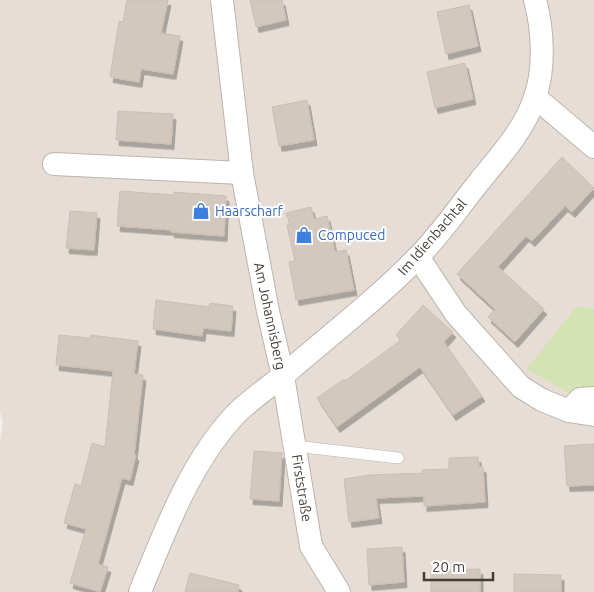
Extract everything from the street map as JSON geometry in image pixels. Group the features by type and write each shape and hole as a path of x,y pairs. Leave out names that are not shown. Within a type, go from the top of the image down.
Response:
{"street":[{"name":"Am Johannisberg","path":"140,592 170,520 202,458 234,416 283,376 268,311 242,172 222,0"},
{"name":"Im Idienbachtal","path":"283,376 418,257 499,158 521,128 535,97 540,72 542,41 535,0"},
{"path":"535,97 594,147"},
{"path":"54,164 242,172"},
{"path":"418,257 456,314 521,387 542,400 569,411 594,415"},
{"name":"Firststraße","path":"283,376 312,546 339,592"},
{"path":"569,411 580,399 594,398"}],"lane":[{"path":"295,446 398,458"}],"shaded area":[{"path":"0,0 594,0 594,592 0,592 0,443 3,422 0,412"}],"green space":[{"path":"577,306 594,309 594,389 571,394 526,369"}],"building":[{"path":"127,0 168,0 161,33 180,36 173,74 141,69 139,82 110,77 119,21 123,22"},
{"path":"250,0 282,0 286,20 256,27"},
{"path":"469,5 478,46 446,54 437,12"},
{"path":"465,63 473,99 435,108 427,72"},
{"path":"307,100 314,140 279,146 272,107"},
{"path":"118,111 173,114 171,144 116,140"},
{"path":"562,157 594,188 572,212 565,206 532,241 526,236 498,267 544,309 515,342 488,317 495,309 457,274"},
{"path":"120,191 174,195 174,192 226,196 224,236 117,226"},
{"path":"311,207 314,219 327,216 335,252 346,250 354,290 296,300 289,262 295,261 287,225 290,225 286,213"},
{"path":"70,211 97,213 94,250 66,248"},
{"path":"156,300 209,307 210,303 233,306 231,331 203,328 202,336 153,329"},
{"path":"423,305 453,332 444,342 482,396 453,415 420,367 337,427 317,398 344,379 345,381 401,340 396,335"},
{"path":"59,335 90,338 91,335 138,341 134,374 143,375 134,455 136,455 130,480 122,478 98,564 108,567 100,592 70,583 86,529 64,523 75,484 81,486 92,443 105,447 113,371 56,365"},
{"path":"594,444 594,485 567,486 564,446"},
{"path":"254,451 282,453 279,501 250,499"},
{"path":"478,457 479,467 483,467 485,502 424,506 424,496 376,498 379,518 349,522 344,479 370,475 423,473 422,470 449,469 449,458"},
{"path":"402,547 404,582 369,585 367,549"},
{"path":"480,569 480,592 431,592 431,570"},
{"path":"190,573 239,585 238,592 185,592"},
{"path":"514,574 561,575 561,592 514,592"}],"place":[{"name":"Haarscharf","path":"201,211"},
{"name":"Compuced","path":"304,235"}]}
